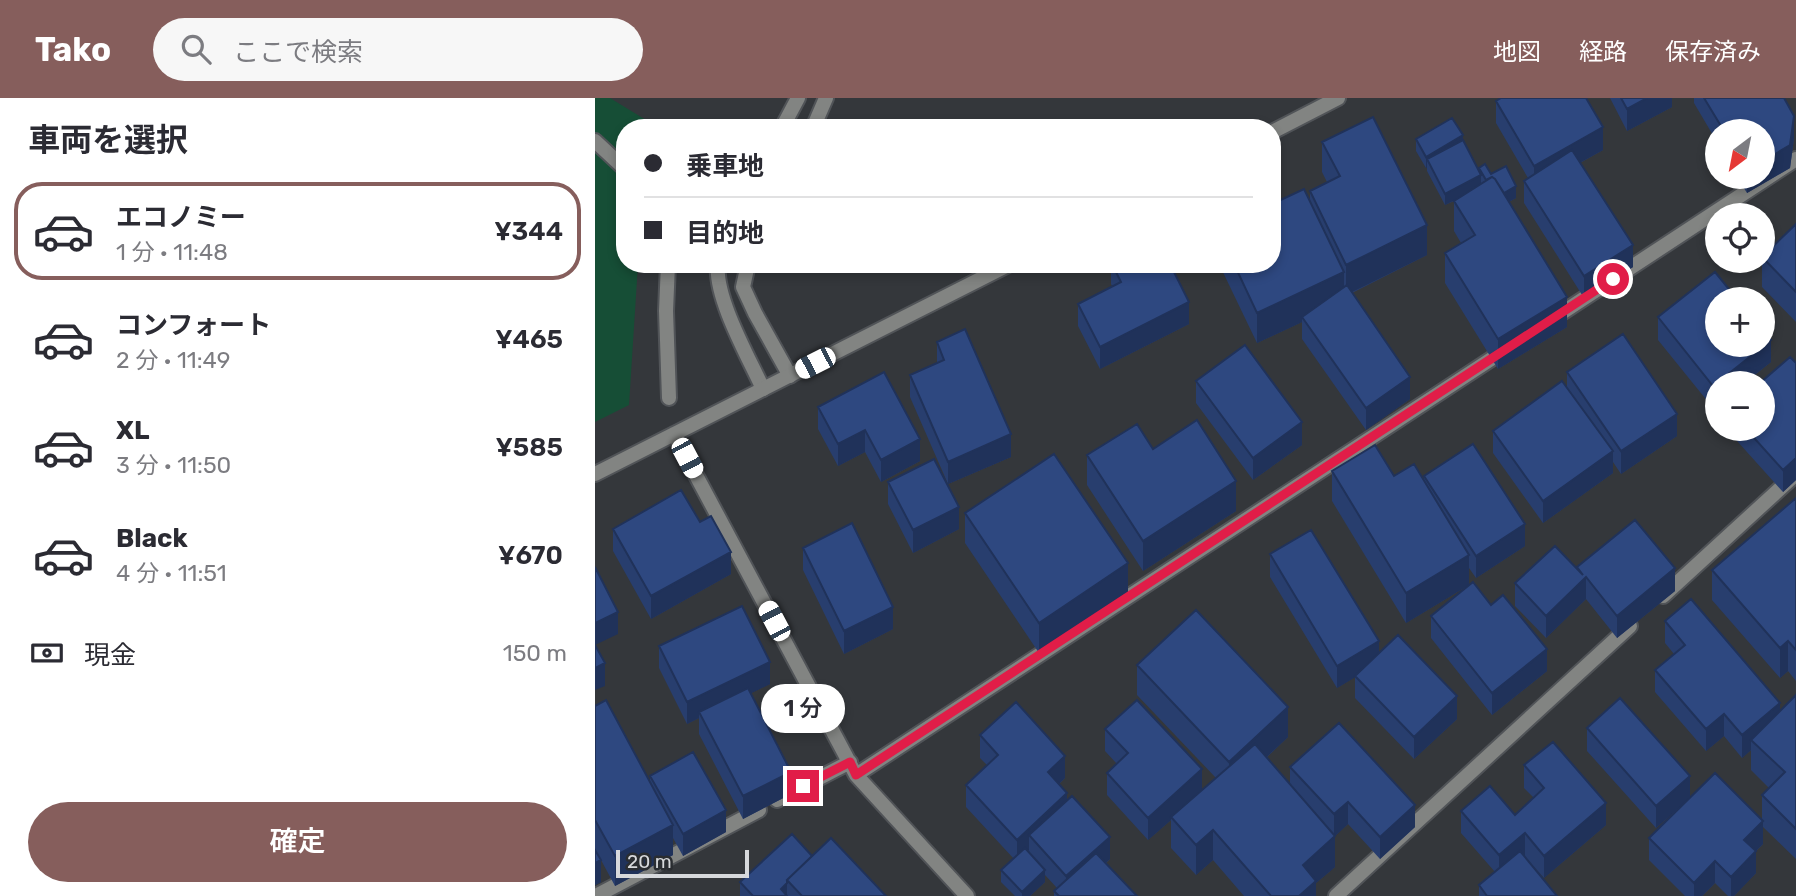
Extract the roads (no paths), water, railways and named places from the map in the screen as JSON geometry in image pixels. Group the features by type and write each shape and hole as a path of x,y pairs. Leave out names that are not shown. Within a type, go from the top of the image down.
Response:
{"street":[{"path":"787,119 798,98"},
{"path":"817,119 826,98"},
{"path":"1281,127 1338,98"},
{"path":"595,141 616,161"},
{"path":"1541,327 1796,159"},
{"path":"668,273 669,398"},
{"path":"717,273 728,311 763,389"},
{"path":"746,273 743,286 790,376"},
{"path":"595,474 992,273"},
{"path":"596,896 853,768 1518,342"},
{"path":"674,434 853,768 967,896"},
{"path":"1336,896 1796,474"}]}
